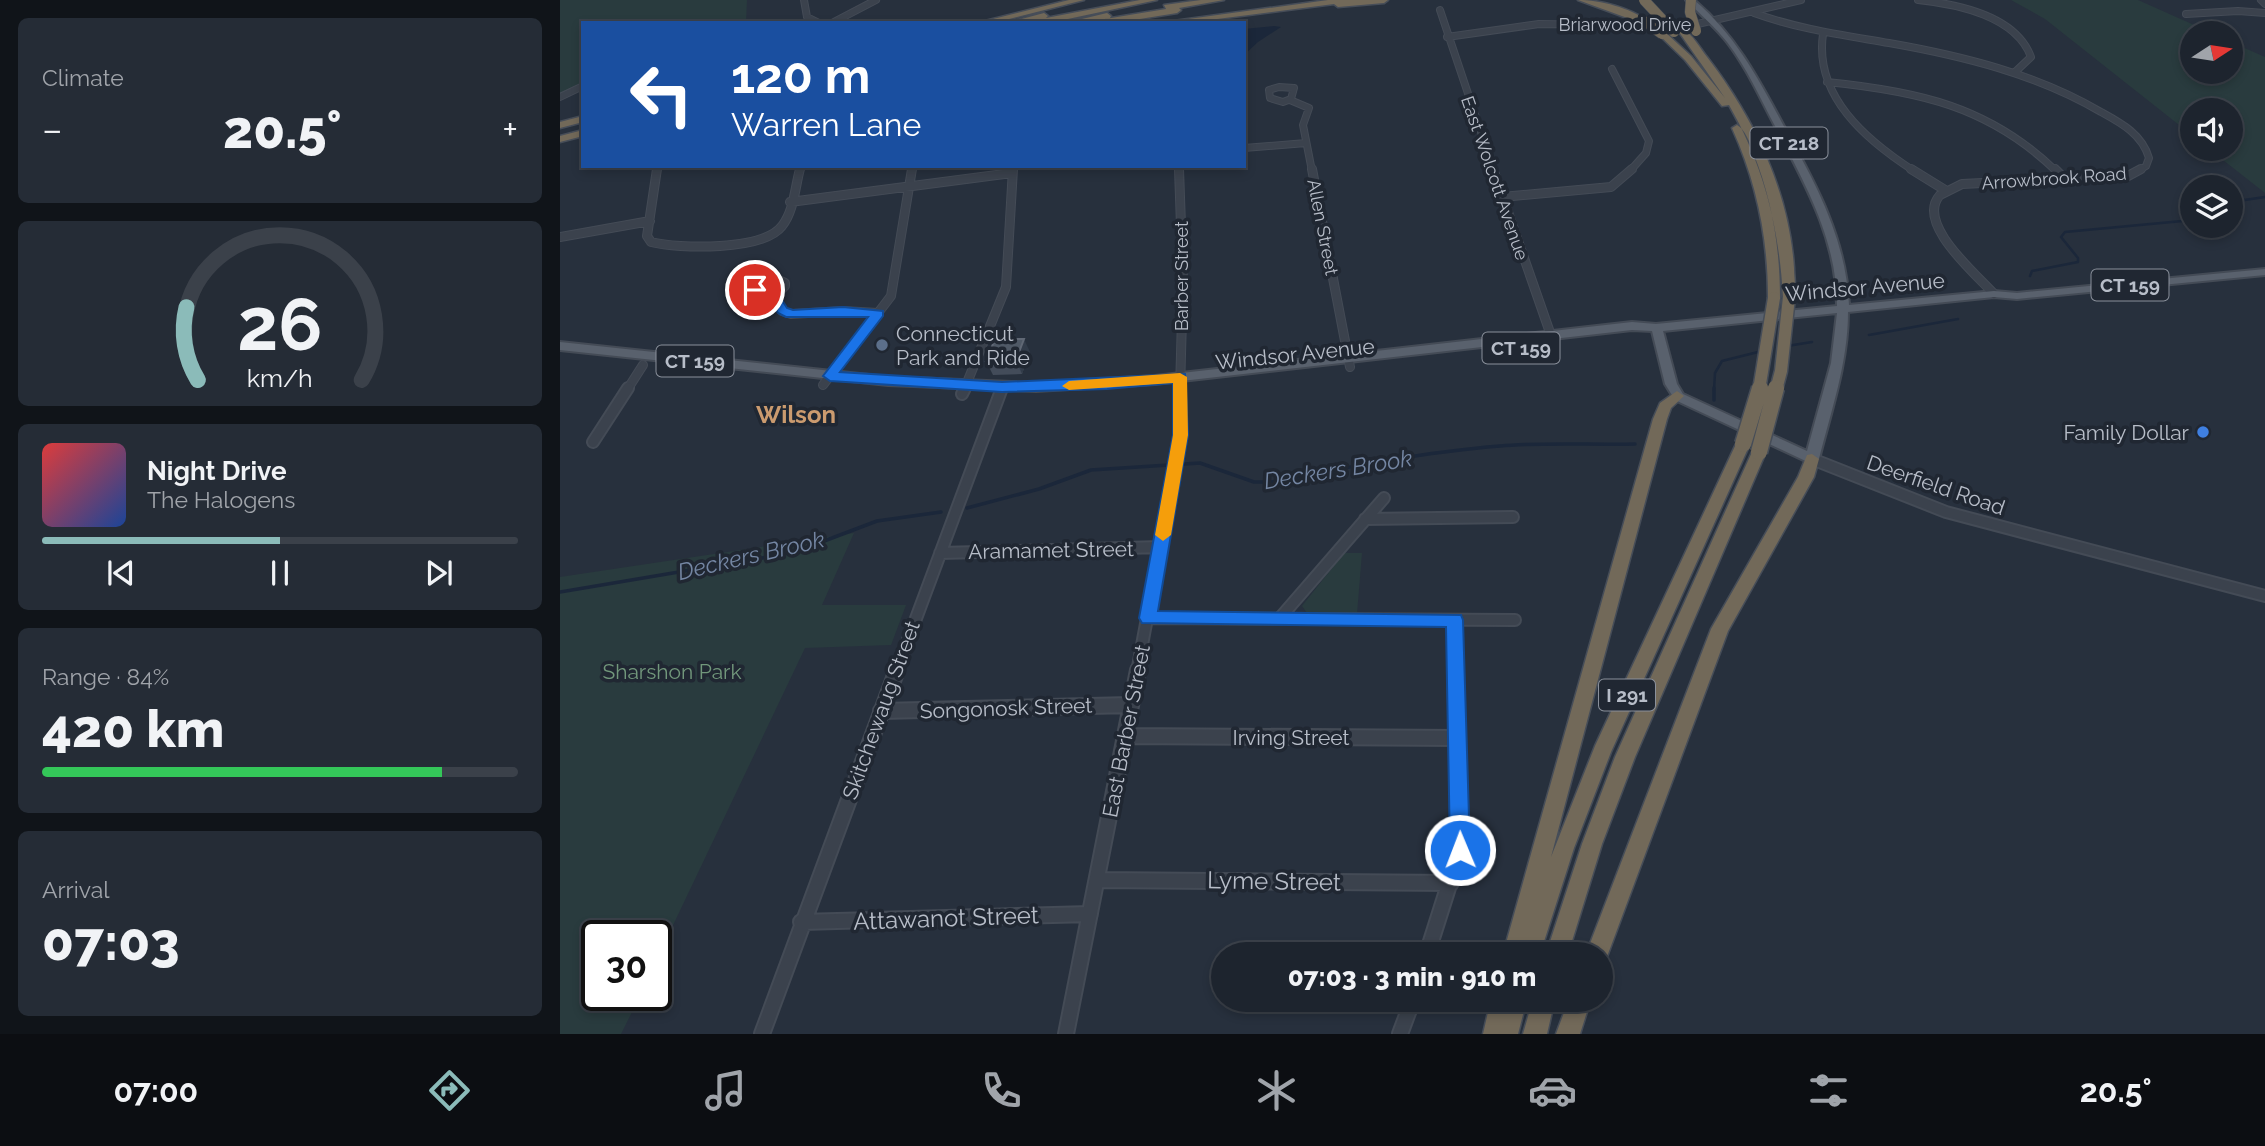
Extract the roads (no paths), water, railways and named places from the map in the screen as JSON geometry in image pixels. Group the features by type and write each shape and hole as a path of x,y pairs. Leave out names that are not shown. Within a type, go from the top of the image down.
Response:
{"highway":[{"path":"990,21 1080,0"},
{"path":"1021,21 1129,0"},
{"path":"1044,21 1153,0"},
{"path":"1110,8 1161,0"},
{"path":"1170,7 1209,0"},
{"path":"1082,21 1220,0"},
{"path":"1179,21 1348,0"},
{"path":"1252,12 1384,0"},
{"path":"1582,0 1615,9 1643,21 1662,34 1730,104"},
{"name":"I 291","path":"1644,0 1679,32"},
{"name":"I 291","path":"1561,942 1615,781 1781,371 1788,297 1786,248 1776,194 1757,145 1654,0"},
{"path":"1690,0 1690,12 1696,31 1730,104"},
{"path":"1111,21 1234,3"},
{"name":"I 291","path":"1533,942 1564,848 1602,752 1751,448 1773,298 1773,252 1763,196 1730,104"},
{"path":"560,125 581,120"},
{"path":"560,132 581,127"},
{"path":"560,139 581,134"},
{"path":"1517,942 1660,419 1665,407 1677,396"},
{"path":"1602,942 1720,629 1806,477 1812,459"},
{"path":"1495,1034 1499,1012"},
{"path":"1506,1034 1512,1012"},
{"path":"1535,1034 1541,1012"},
{"path":"1568,1034 1576,1012"}],"main road":[{"name":"CT 218","path":"1690,0 1715,21 1746,63 1823,209 1838,260 1843,308"},
{"name":"Windsor Avenue","path":"560,346 643,365 964,390 1070,394 1553,340 1636,334 1656,328 1843,308 1994,294 2017,296 2065,287 2260,268"},
{"path":"1812,459 1835,377 1843,308"},
{"path":"1656,328 1665,351 1670,386 1677,396"},
{"name":"Windsor Avenue","path":"560,355 599,355 826,380"},
{"name":"Deerfield Road","path":"1677,396 1812,459"}],"street":[{"path":"804,0 807,17 815,21"},
{"path":"836,21 876,0"},
{"name":"Briarwood Drive","path":"1447,37 1539,24 1668,27 1715,21 1801,0"},
{"path":"1918,0 1950,1 1989,19 2022,40 2028,46 2031,57 2014,73"},
{"path":"2261,0 2265,5"},
{"name":"East Wolcott Avenue","path":"1440,10 1447,37 1553,340"},
{"path":"2186,14 2238,11 2265,13"},
{"name":"Arrowbrook Road","path":"1754,13 1796,29 1933,50 2014,73 2103,112 2136,134 2148,151 2146,166 2128,176 1985,182 1962,184 1945,191"},
{"path":"1823,34 1820,57 1827,82 1846,112 1865,133 1945,191 1936,198 1932,207 1932,218 1937,230 1994,294"},
{"path":"1502,197 1604,189 1623,179 1646,153 1649,141 1612,69"},
{"path":"1827,82 1923,96 1977,114 2002,125 2028,144 2064,179"},
{"path":"560,97 581,87"},
{"name":"Allen Street","path":"1290,100 1309,108 1303,122 1306,143 1350,362"},
{"path":"1246,149 1306,143"},
{"path":"657,168 647,236 651,242 659,244 746,243 773,235 783,226 800,168"},
{"path":"826,380 878,313 893,289 913,168"},
{"name":"Barber Street","path":"1179,168 1183,308 1180,382"},
{"path":"790,202 1013,170 1006,287 964,390"},
{"path":"560,237 650,220"},
{"path":"773,295 782,311 791,314 843,311 878,313"},
{"path":"593,442 643,365"},
{"name":"East Barber Street","path":"1066,1034 1161,547 1181,426 1180,382"},
{"name":"Skitchewaug Street","path":"762,1034 1001,391"},
{"name":"Deerfield Road","path":"1812,459 1899,496 1953,514 2265,596"},
{"path":"1279,619 1384,498"},
{"path":"1365,519 1513,517"},
{"name":"Aramamet Street","path":"940,553 1161,547"},
{"path":"1148,618 1515,620"},
{"path":"1431,942 1460,850 1454,620"},
{"name":"Songonosk Street","path":"881,712 1131,705"},
{"name":"Irving Street","path":"1125,736 1458,738"},
{"name":"Lyme Street","path":"1097,880 1451,883"},
{"name":"Attawanot Street","path":"802,922 1090,914"},
{"path":"1400,1034 1408,1012"}],"water":[{"path":"1274,26 1281,27 1246,53 1246,29"}],"waterway":[{"name":"Deckers Brook","path":"2243,200 2265,197"},
{"name":"Deckers Brook","path":"2030,276 2032,271 2078,262 2078,258 2061,237 2065,232 2180,221"},
{"name":"Deckers Brook","path":"1869,335 1958,319"},
{"name":"Deckers Brook","path":"1787,346 1812,342"},
{"name":"Deckers Brook","path":"1714,390 1715,373 1722,361 1762,351"},
{"name":"Deckers Brook","path":"1714,390 1714,400"},
{"name":"Deckers Brook","path":"967,508 1039,489 1091,470 1200,463 1254,482 1272,482 1386,461 1500,446 1635,444"},
{"name":"Deckers Brook","path":"560,592 762,558 803,549 877,521 941,512"}],"place":[{"name":"Connecticut Park and Ride","path":"882,345"},
{"name":"Family Dollar","path":"2203,432"}],"district":[{"name":"Wilson","path":"796,414"}],"park label":[{"name":"Sharshon Park","path":"672,671"}]}
